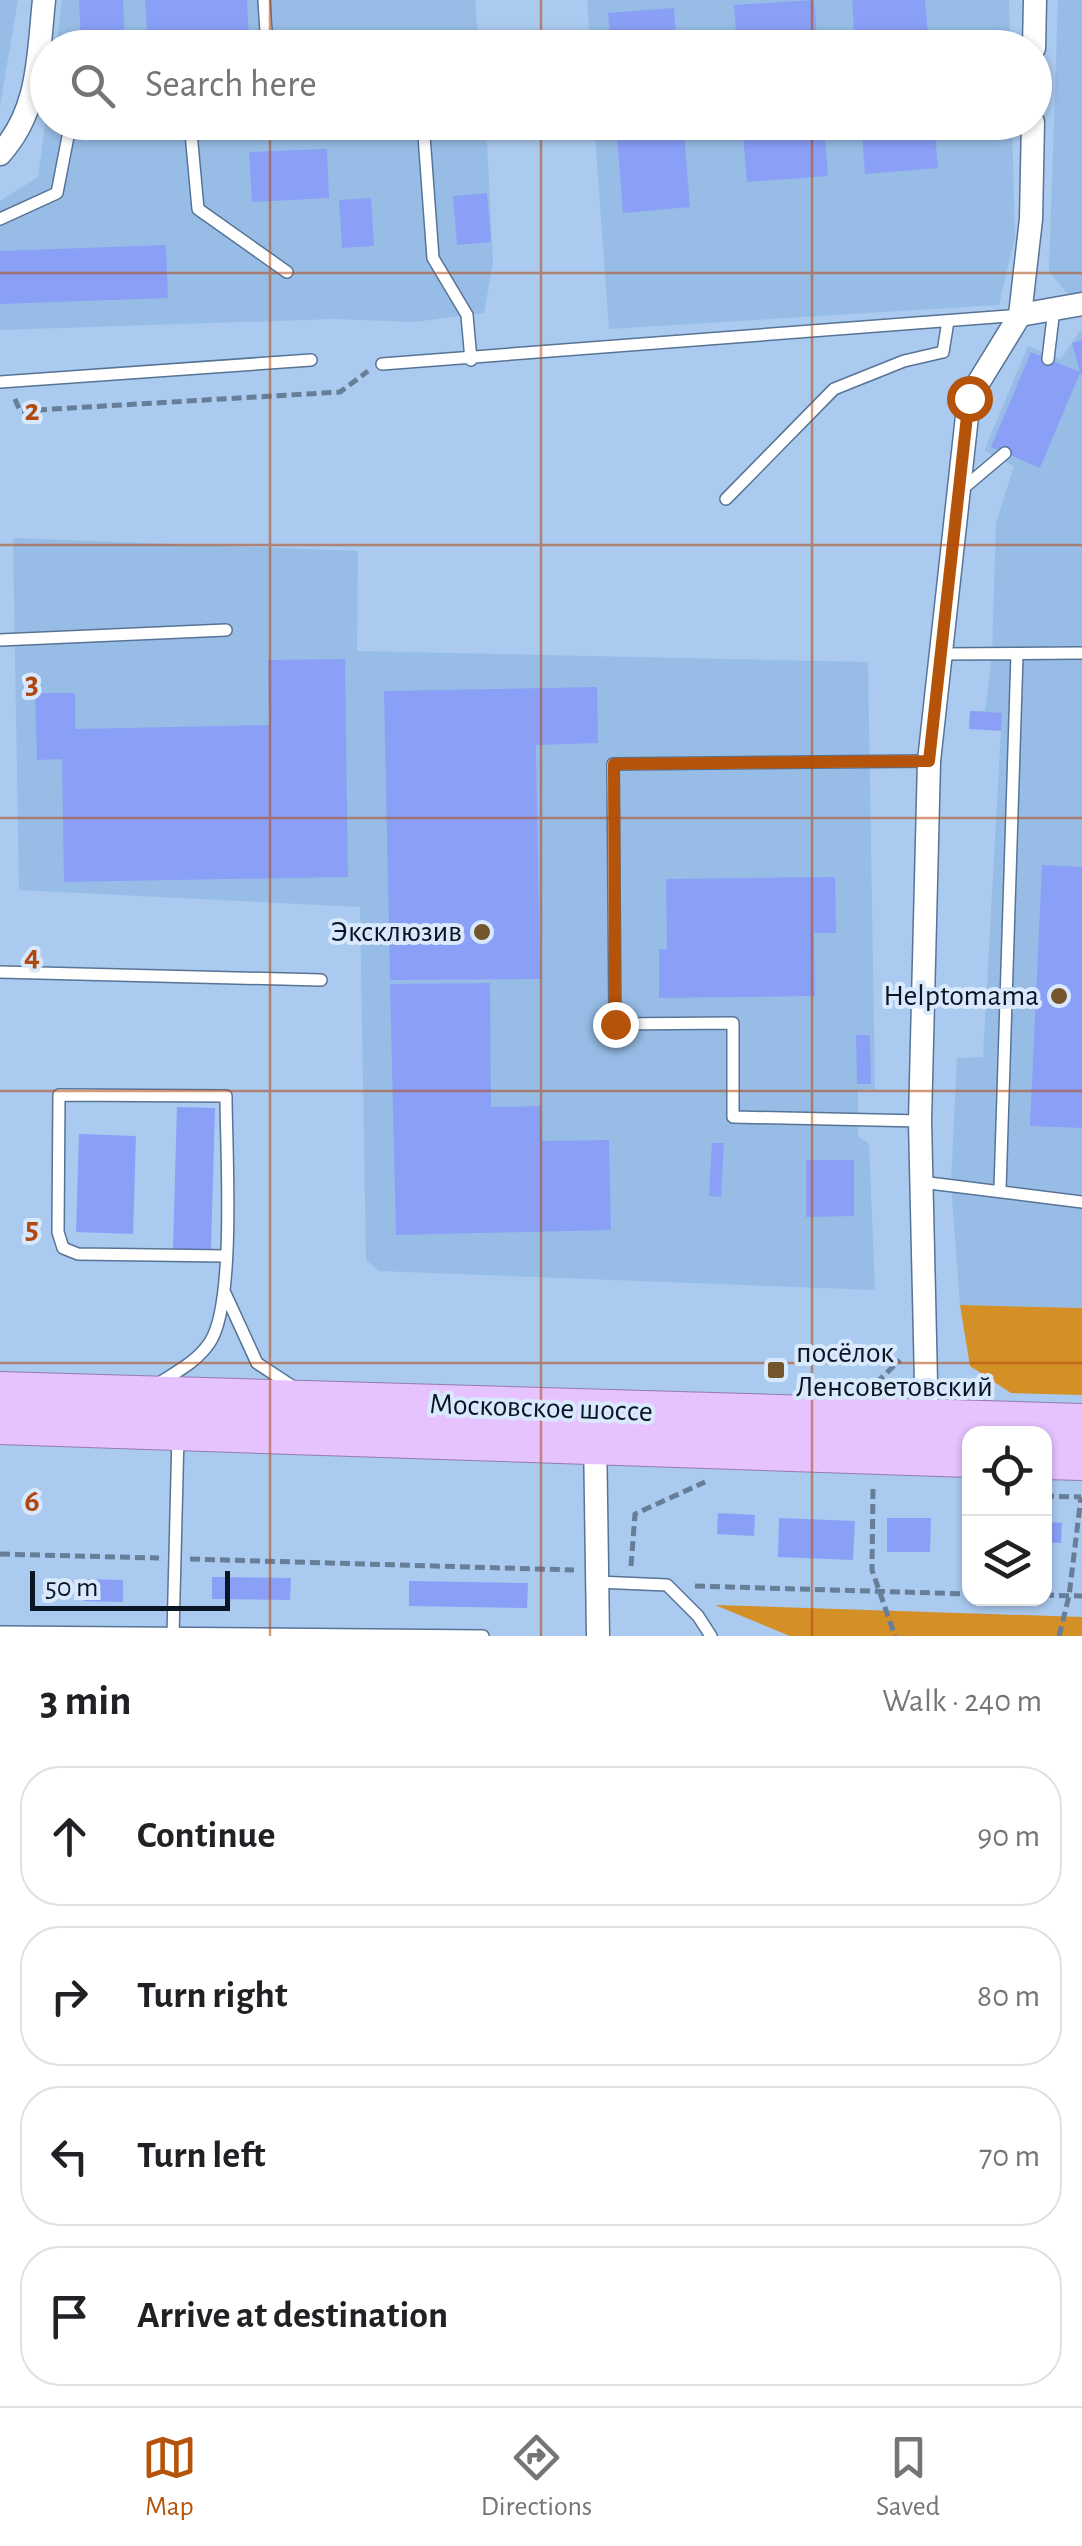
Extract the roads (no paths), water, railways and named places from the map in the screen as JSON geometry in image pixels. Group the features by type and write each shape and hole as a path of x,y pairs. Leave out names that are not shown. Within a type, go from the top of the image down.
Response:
{"highway":[{"name":"Московское шоссе","path":"0,1392 313,1401 594,1427"},
{"name":"Московское шоссе","path":"0,1424 178,1430 594,1427 927,1437 1082,1424"},
{"name":"Московское шоссе","path":"927,1437 962,1452"},
{"path":"1052,1464 1082,1485"}],"street":[{"path":"41,30 44,0"},
{"path":"1034,30 1035,0"},
{"path":"0,154 25,122 30,105"},
{"path":"927,1437 920,1121 929,761 969,398 1020,315 1031,219 1032,140"},
{"path":"1020,315 1082,304"},
{"path":"594,1427 598,1636"}],"lane":[{"path":"264,0 266,30"},
{"path":"0,219 57,193 67,140"},
{"path":"192,140 198,209 287,272"},
{"path":"425,140 432,258 466,315 471,360"},
{"path":"1048,359 1054,309"},
{"path":"382,364 1020,315"},
{"path":"726,499 834,389 904,361 942,352 948,321"},
{"path":"0,382 311,360"},
{"path":"960,490 1005,453"},
{"path":"0,640 226,630"},
{"path":"943,654 1082,653"},
{"path":"1000,1188 1017,655"},
{"path":"920,1121 733,1117 733,1023 615,1024 614,764 929,761"},
{"path":"0,972 322,980"},
{"path":"137,1397 193,1362 213,1339 224,1291 225,1256 226,1096 59,1095 58,1232 63,1248 78,1254 225,1256"},
{"path":"921,1182 1000,1188 1082,1202"},
{"path":"224,1291 257,1363 313,1401"},
{"path":"173,1634 178,1430"},
{"path":"597,1576 630,1584 668,1585 698,1616 710,1636"},
{"path":"0,1632 482,1636"}],"place":[{"name":"Эксклюзив","path":"482,932"},
{"name":"Helptomama","path":"1059,996"},
{"name":"посёлок Ленсоветовский","path":"776,1370"}]}
